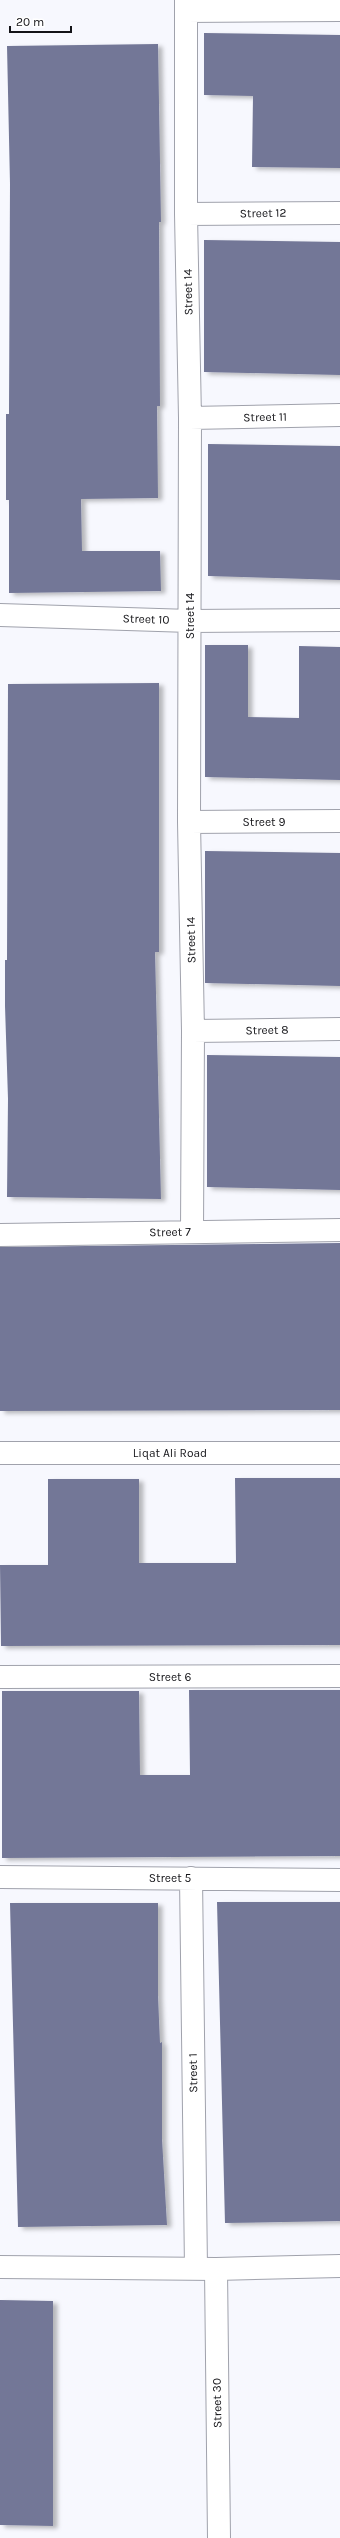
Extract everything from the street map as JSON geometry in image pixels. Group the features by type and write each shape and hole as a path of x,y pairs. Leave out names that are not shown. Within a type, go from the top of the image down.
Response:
{"street":[{"path":"186,5 340,10"},
{"name":"Street 14","path":"186,5 186,214 190,418 189,822 193,1031 192,1232"},
{"name":"Street 12","path":"186,214 340,212"},
{"name":"Street 11","path":"190,418 340,415"},
{"name":"Street 10","path":"0,615 190,621 340,620"},
{"name":"Street 9","path":"189,822 340,821"},
{"name":"Street 8","path":"193,1031 340,1029"},
{"name":"Street 7","path":"0,1235 340,1230"},
{"name":"Liqat Ali Road","path":"0,1453 340,1453"},
{"name":"Street 6","path":"0,1677 340,1676"},
{"name":"Street 5","path":"0,1877 340,1880"},
{"name":"Street 1","path":"191,1878 206,2268"},
{"path":"0,2267 206,2268 340,2266"},
{"name":"Street 30","path":"206,2268 219,2538"}],"building":[{"path":"204,33 340,35 340,168 252,167 253,96 204,95"},
{"path":"158,44 161,222 159,222 160,406 157,406 158,498 81,499 82,551 160,551 161,591 9,593 9,500 6,500 6,414 9,414 10,184 7,46"},
{"path":"204,240 340,242 340,375 204,372"},
{"path":"208,444 340,446 340,580 208,576"},
{"path":"205,645 248,645 248,717 299,718 299,646 340,647 340,780 205,777"},
{"path":"159,683 159,952 155,952 161,1199 7,1197 8,1099 5,960 7,960 8,684"},
{"path":"205,851 340,853 340,986 205,983"},
{"path":"207,1055 340,1057 340,1190 207,1187"},
{"path":"340,1243 340,1410 0,1411 0,1247"},
{"path":"235,1478 340,1478 340,1645 1,1646 0,1565 48,1565 48,1479 139,1479 139,1563 236,1563"},
{"path":"189,1690 340,1690 340,1856 2,1858 2,1691 139,1691 140,1775 190,1775"},
{"path":"217,1902 340,1902 340,2221 225,2223"},
{"path":"10,1903 158,1903 158,1996 160,2043 162,2042 162,2139 167,2225 18,2227"},
{"path":"0,2300 53,2301 53,2526 0,2525"}]}
